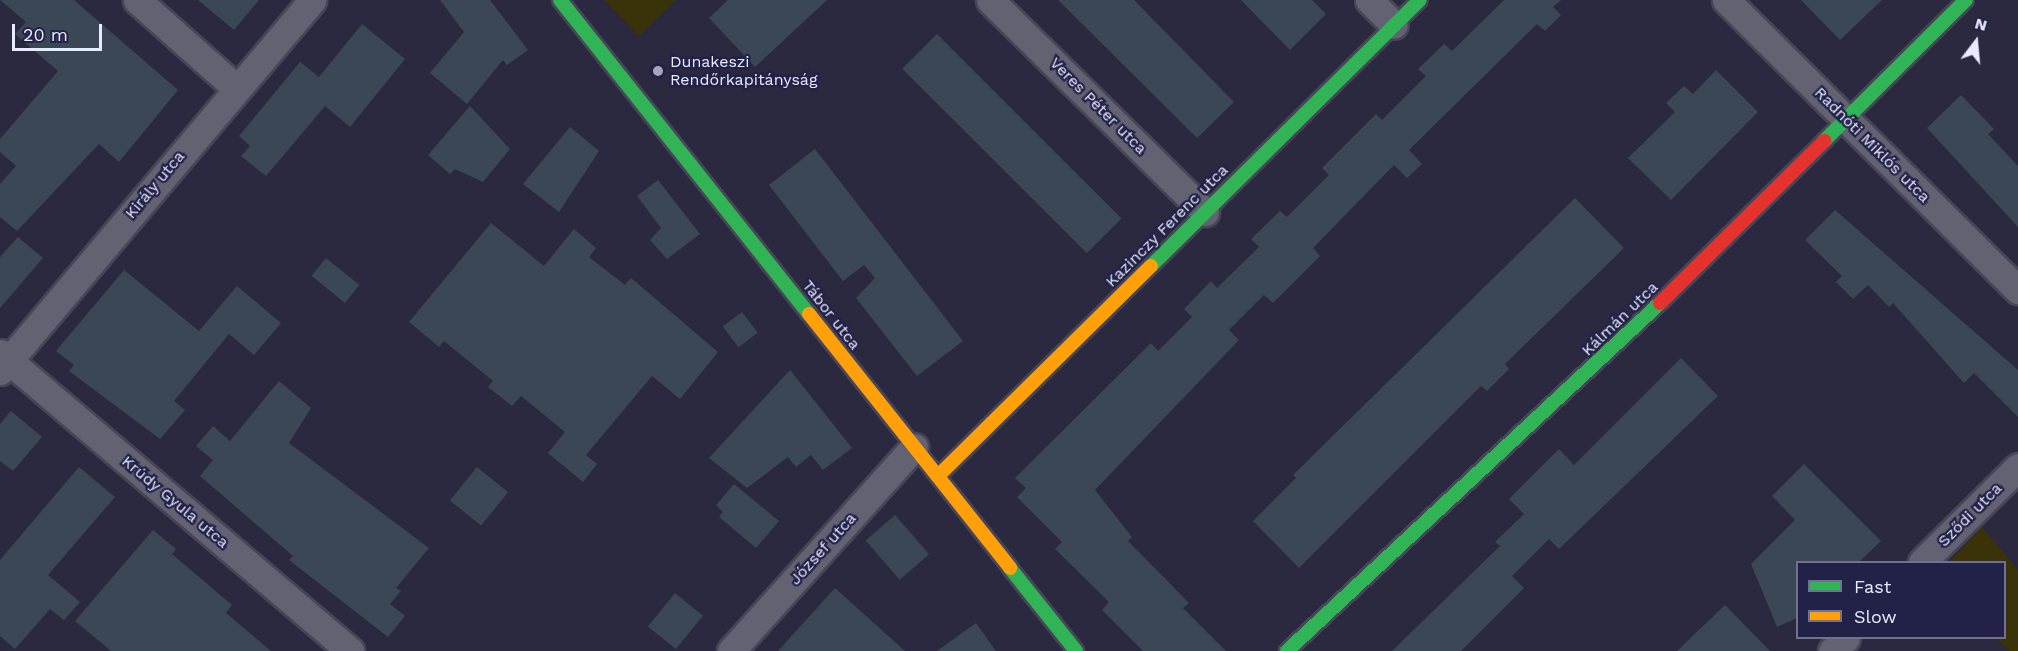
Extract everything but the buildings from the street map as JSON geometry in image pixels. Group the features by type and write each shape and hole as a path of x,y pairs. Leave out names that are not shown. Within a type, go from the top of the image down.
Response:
{"street":[{"path":"137,0 236,88"},
{"name":"Király utca","path":"3,362 312,0"},
{"name":"Tábor utca","path":"560,0 1076,651"},
{"name":"Veres Péter utca","path":"990,0 1205,212"},
{"path":"1369,0 1394,25"},
{"name":"Kazinczy Ferenc utca","path":"938,476 1420,0"},
{"name":"Radnóti Miklós utca","path":"1726,0 2018,290"},
{"name":"Kálmán utca","path":"1287,651 1421,531 1966,0"},
{"name":"Krúdy Gyula utca","path":"3,362 350,651"},
{"name":"József utca","path":"731,651 914,447"},
{"name":"Sződi utca","path":"1923,561 2018,467"},
{"path":"1832,651 1845,639"}],"shaded area":[{"path":"604,0 676,0 639,36"},
{"path":"1982,527 2018,570 2018,651 2009,651 1997,639 2006,639 2006,561 1950,561"}],"traffic: fast":[{"path":"560,0 809,314"},
{"path":"1151,266 1420,0"},
{"path":"1824,141 1966,0"},
{"path":"1287,651 1660,303"},
{"path":"1010,568 1076,651"}],"traffic: slow":[{"path":"938,476 1151,266"},
{"path":"809,314 1010,568"}],"traffic: jam":[{"path":"1660,303 1824,141"}],"place":[{"name":"Dunakeszi Rendőrkapitányság","path":"658,71"}]}
